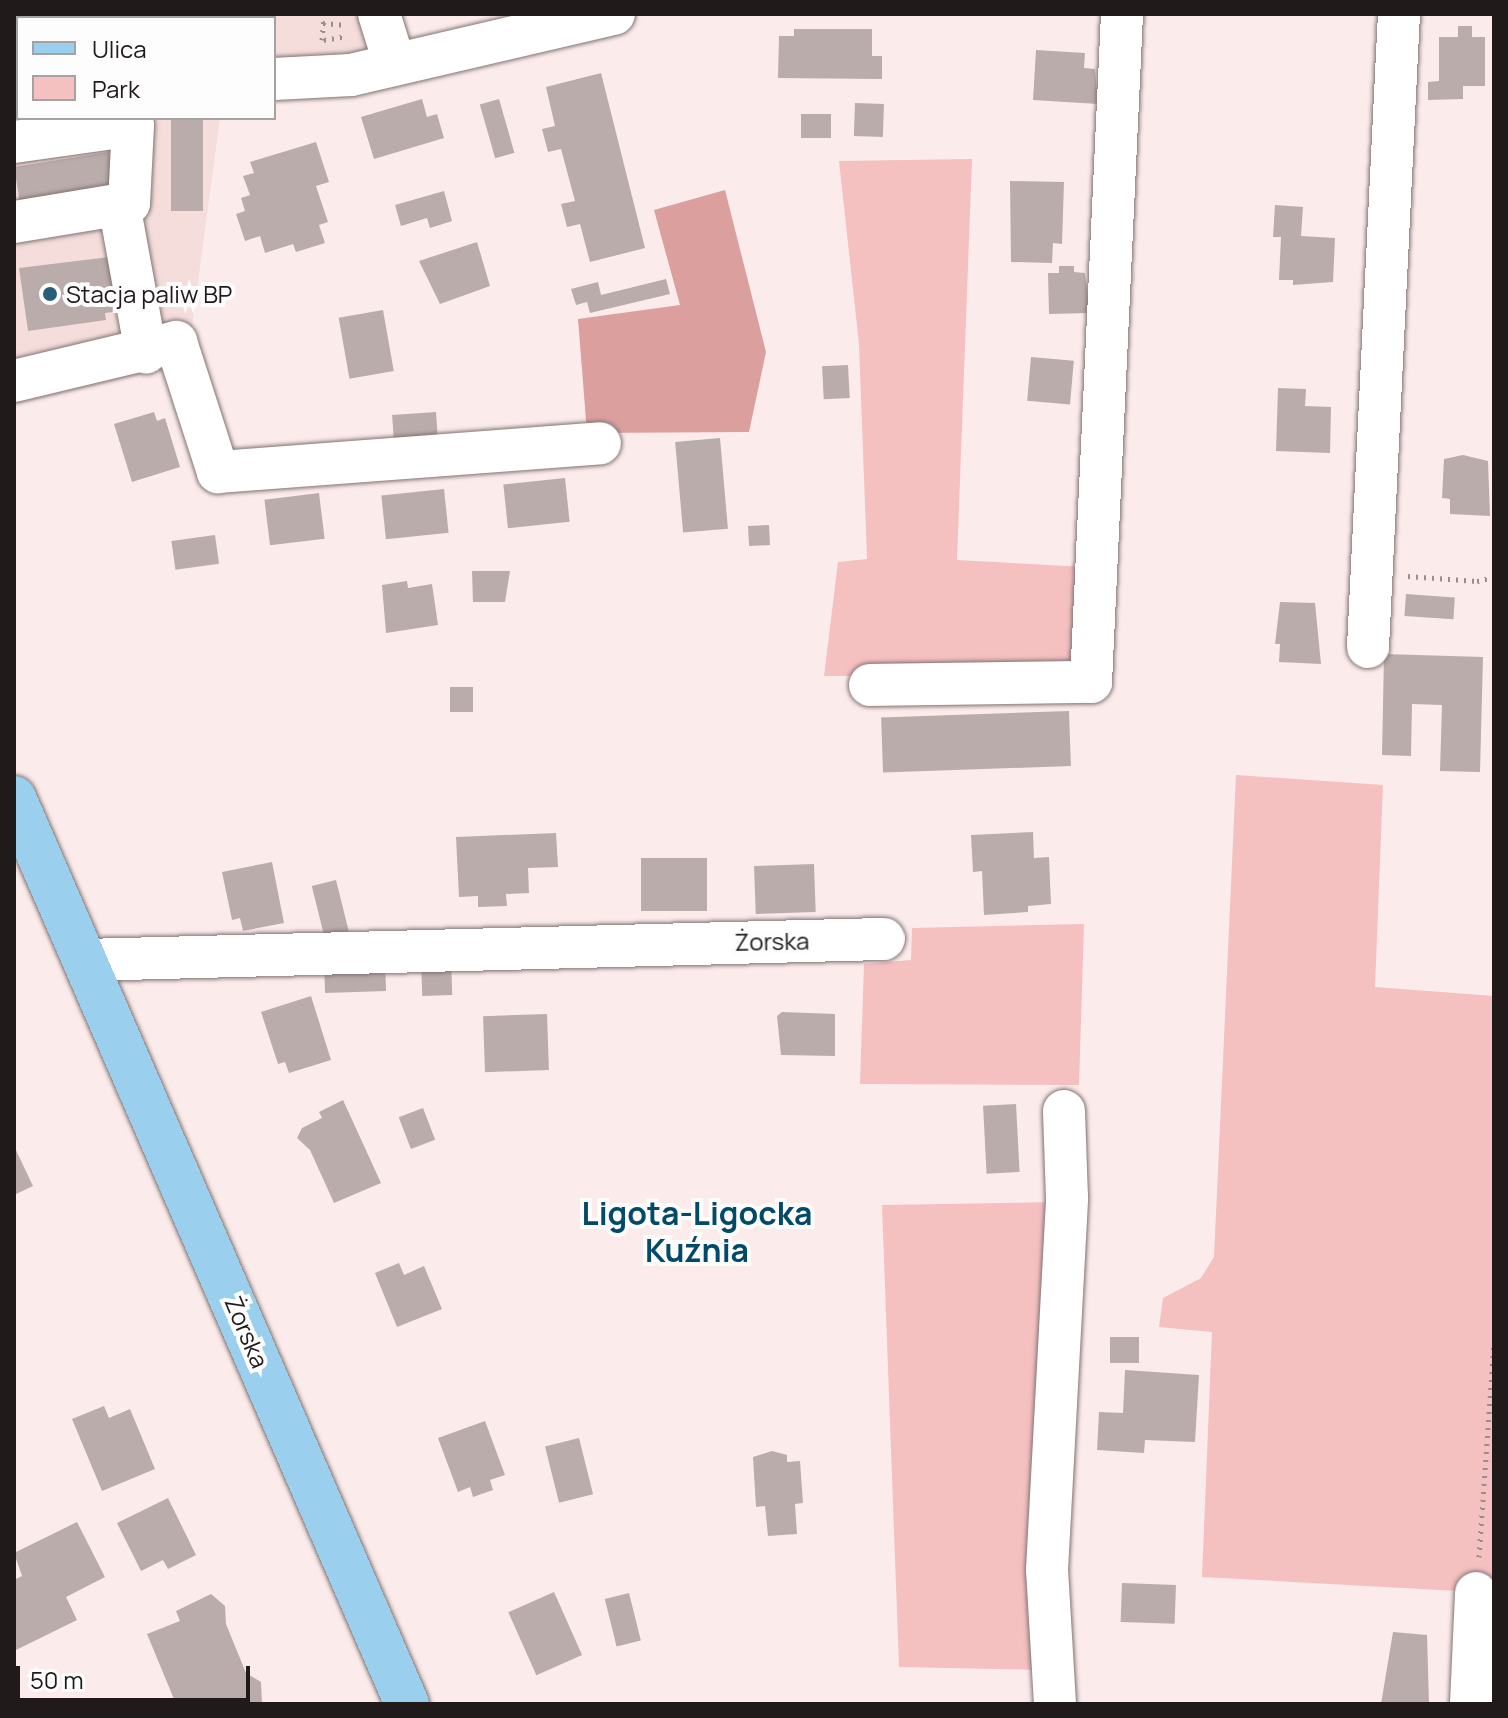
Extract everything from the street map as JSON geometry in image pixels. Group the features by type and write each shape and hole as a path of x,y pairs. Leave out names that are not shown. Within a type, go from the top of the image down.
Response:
{"main road":[{"name":"Żorska","path":"14,798 407,1704"}],"street":[{"path":"276,79 351,75 614,14"},
{"path":"870,685 1091,682 1122,14"},
{"path":"1368,647 1399,14"},
{"path":"365,25 395,65"},
{"path":"14,142 133,125 129,203 14,222"},
{"path":"119,204 146,353"},
{"path":"15,372 146,353 176,342 218,472 600,443"},
{"name":"Żorska","path":"85,960 884,939"},
{"path":"1055,1704 1047,1570 1067,1198 1064,1111"},
{"path":"1471,1704 1476,1593"}],"path":[{"path":"323,20 365,25 326,36 322,42 323,20"},
{"path":"1372,557 1409,576 1477,581 1494,577"},
{"path":"1476,1593 1494,1343"}],"shaded area":[{"path":"14,14 369,14 384,62 276,60 276,16 16,16 16,24"},
{"path":"14,69 16,120 220,120 186,372 153,372 14,405"},
{"path":"725,190 766,352 749,432 587,433 578,319 680,305 654,210"}],"green space":[{"path":"972,159 957,560 1085,567 1082,674 824,676 838,562 867,559 859,344 839,161"},
{"path":"1236,775 1383,785 1375,987 1494,996 1494,1593 1202,1577 1212,1332 1159,1327 1163,1298 1201,1278 1214,1257"},
{"path":"1084,924 1079,1085 860,1084 864,964 911,960 912,928"},
{"path":"1057,1202 1043,1670 899,1667 882,1205"}],"building":[{"path":"1458,26 1472,26 1472,37 1485,37 1485,86 1463,86 1463,99 1428,100 1428,82 1439,81 1439,37 1458,37"},
{"path":"794,29 872,29 872,56 882,56 882,79 778,78 779,36 794,36"},
{"path":"1036,50 1085,53 1084,68 1095,69 1098,104 1033,100"},
{"path":"601,73 645,248 590,262 580,224 567,227 561,204 575,201 561,149 548,152 542,129 555,126 546,87"},
{"path":"422,99 427,117 437,114 444,138 374,159 361,117"},
{"path":"499,99 514,153 495,158 480,105"},
{"path":"855,103 884,104 883,137 854,136"},
{"path":"801,114 831,114 831,138 801,138"},
{"path":"171,120 203,120 203,211 171,211"},
{"path":"316,142 329,182 316,186 328,222 319,225 325,243 296,252 293,244 265,253 260,236 245,241 236,214 245,211 241,198 250,195 243,176 254,173 250,162"},
{"path":"109,152 115,190 20,205 14,167"},
{"path":"1010,181 1064,182 1062,244 1053,243 1052,263 1011,262"},
{"path":"444,191 452,221 430,228 427,218 401,226 395,205"},
{"path":"1275,205 1303,207 1301,236 1335,238 1333,282 1293,285 1293,280 1279,280 1281,237 1273,237"},
{"path":"477,242 490,286 440,304 419,261"},
{"path":"134,254 142,308 105,313 106,320 28,331 19,268"},
{"path":"1059,266 1074,266 1074,272 1085,273 1090,313 1049,314 1048,273 1059,273"},
{"path":"666,279 670,294 590,313 587,302 576,305 571,289 598,282 601,295"},
{"path":"383,310 394,371 349,379 339,318"},
{"path":"1031,357 1074,361 1070,405 1027,401"},
{"path":"848,365 850,398 824,399 822,366"},
{"path":"1278,388 1306,389 1305,406 1331,407 1330,453 1276,451"},
{"path":"154,412 157,421 165,418 180,467 132,482 114,424"},
{"path":"436,412 438,444 394,447 392,415"},
{"path":"720,438 728,529 683,533 675,442"},
{"path":"1463,455 1488,461 1490,516 1450,514 1450,499 1442,498 1444,459"},
{"path":"565,478 570,522 508,528 503,484"},
{"path":"444,489 449,533 386,539 381,496"},
{"path":"319,493 325,539 270,545 264,500"},
{"path":"769,525 770,545 749,546 748,526"},
{"path":"215,535 219,564 175,570 171,541"},
{"path":"472,571 510,571 505,602 473,602"},
{"path":"407,581 408,588 432,584 438,625 386,633 382,585"},
{"path":"1406,594 1455,597 1453,619 1404,616"},
{"path":"1280,602 1315,603 1321,664 1279,662 1280,644 1275,644"},
{"path":"1384,654 1483,657 1480,772 1440,771 1442,705 1412,704 1411,756 1382,755"},
{"path":"450,687 473,687 473,712 450,712"},
{"path":"1069,711 1071,766 883,773 881,718"},
{"path":"1033,832 1034,858 1049,857 1051,904 1028,906 1028,912 984,915 982,871 973,872 971,835"},
{"path":"556,833 558,867 528,868 529,893 506,894 507,906 478,907 478,896 459,897 456,837"},
{"path":"641,858 707,858 707,911 641,911"},
{"path":"272,862 284,923 243,931 240,918 232,920 222,872"},
{"path":"814,864 816,912 756,914 754,866"},
{"path":"336,880 350,937 326,943 312,886"},
{"path":"451,959 452,995 422,996 421,960"},
{"path":"385,961 386,991 325,993 324,963"},
{"path":"311,996 331,1060 289,1073 285,1062 278,1064 261,1012"},
{"path":"782,1012 835,1014 835,1056 781,1055 777,1016"},
{"path":"547,1014 549,1070 485,1072 483,1016"},
{"path":"343,1100 381,1183 334,1203 310,1150 297,1138 302,1128 322,1118 319,1112"},
{"path":"1016,1104 1020,1172 987,1174 983,1106"},
{"path":"423,1108 435,1140 411,1149 399,1117"},
{"path":"14,1146 33,1186 14,1195"},
{"path":"399,1263 404,1275 424,1266 442,1309 397,1327 375,1273"},
{"path":"1110,1337 1139,1337 1139,1363 1110,1363"},
{"path":"1125,1370 1199,1375 1195,1442 1145,1440 1144,1453 1097,1450 1099,1412 1123,1413"},
{"path":"104,1406 109,1418 130,1409 155,1469 102,1491 72,1419"},
{"path":"485,1421 505,1475 490,1480 493,1490 473,1497 470,1487 458,1492 438,1438"},
{"path":"579,1438 593,1494 559,1503 545,1446"},
{"path":"772,1451 787,1455 787,1462 800,1461 803,1503 795,1504 797,1534 768,1536 765,1506 756,1507 753,1457"},
{"path":"168,1498 196,1555 168,1569 163,1560 141,1571 117,1523"},
{"path":"77,1522 105,1577 66,1597 77,1620 14,1651 14,1580 22,1576 14,1553"},
{"path":"1122,1583 1176,1585 1175,1624 1121,1622"},
{"path":"554,1592 582,1655 536,1675 508,1612"},
{"path":"629,1593 641,1641 617,1647 605,1599"},
{"path":"211,1594 225,1606 226,1624 246,1673 261,1682 262,1704 176,1704 147,1634 180,1621 176,1611"},
{"path":"1393,1632 1427,1635 1429,1704 1381,1704"}],"place":[{"name":"Stacja paliw BP","path":"50,294"}],"district":[{"name":"Ligota-Ligocka Kuźnia","path":"697,1232"}]}
